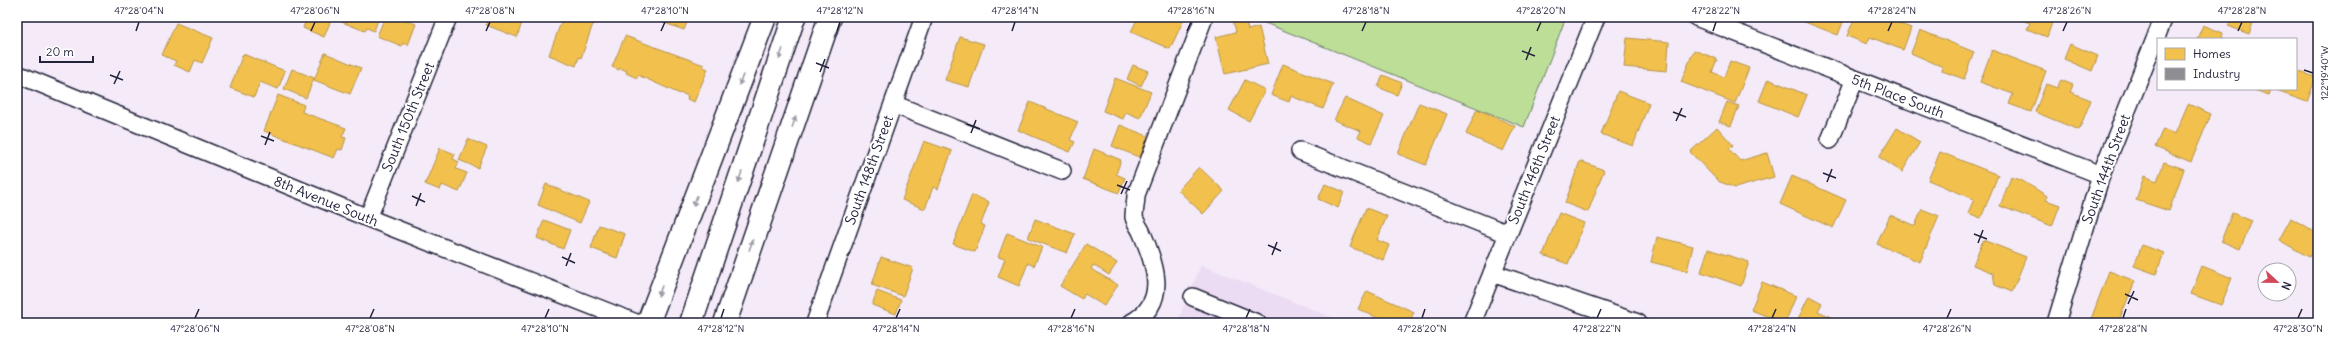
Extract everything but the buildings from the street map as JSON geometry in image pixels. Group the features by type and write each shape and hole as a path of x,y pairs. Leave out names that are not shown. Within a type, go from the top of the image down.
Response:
{"highway":[{"path":"648,323 765,17"},
{"path":"691,323 794,17"},
{"path":"725,323 830,17"}],"street":[{"name":"South 150th Street","path":"368,218 448,17"},
{"name":"South 148th Street","path":"815,323 924,17"},
{"name":"South 146th Street","path":"1472,323 1596,17"},
{"name":"5th Place South","path":"1696,17 2101,175"},
{"name":"South 144th Street","path":"2056,323 2101,175 2164,17"},
{"path":"1131,323 1141,318 1150,308 1155,296 1156,272 1141,232 1134,218 1136,195 1203,20"},
{"name":"8th Avenue South","path":"17,74 368,218 636,323"},
{"path":"1830,140 1855,79"},
{"path":"893,104 1062,171"},
{"path":"1300,151 1508,234"},
{"path":"1492,273 1638,323"},
{"path":"1193,297 1257,323"}],"shaded area":[{"path":"1201,265 1346,323 1177,323"}],"green space":[{"path":"1250,17 1566,17 1524,127"}]}
